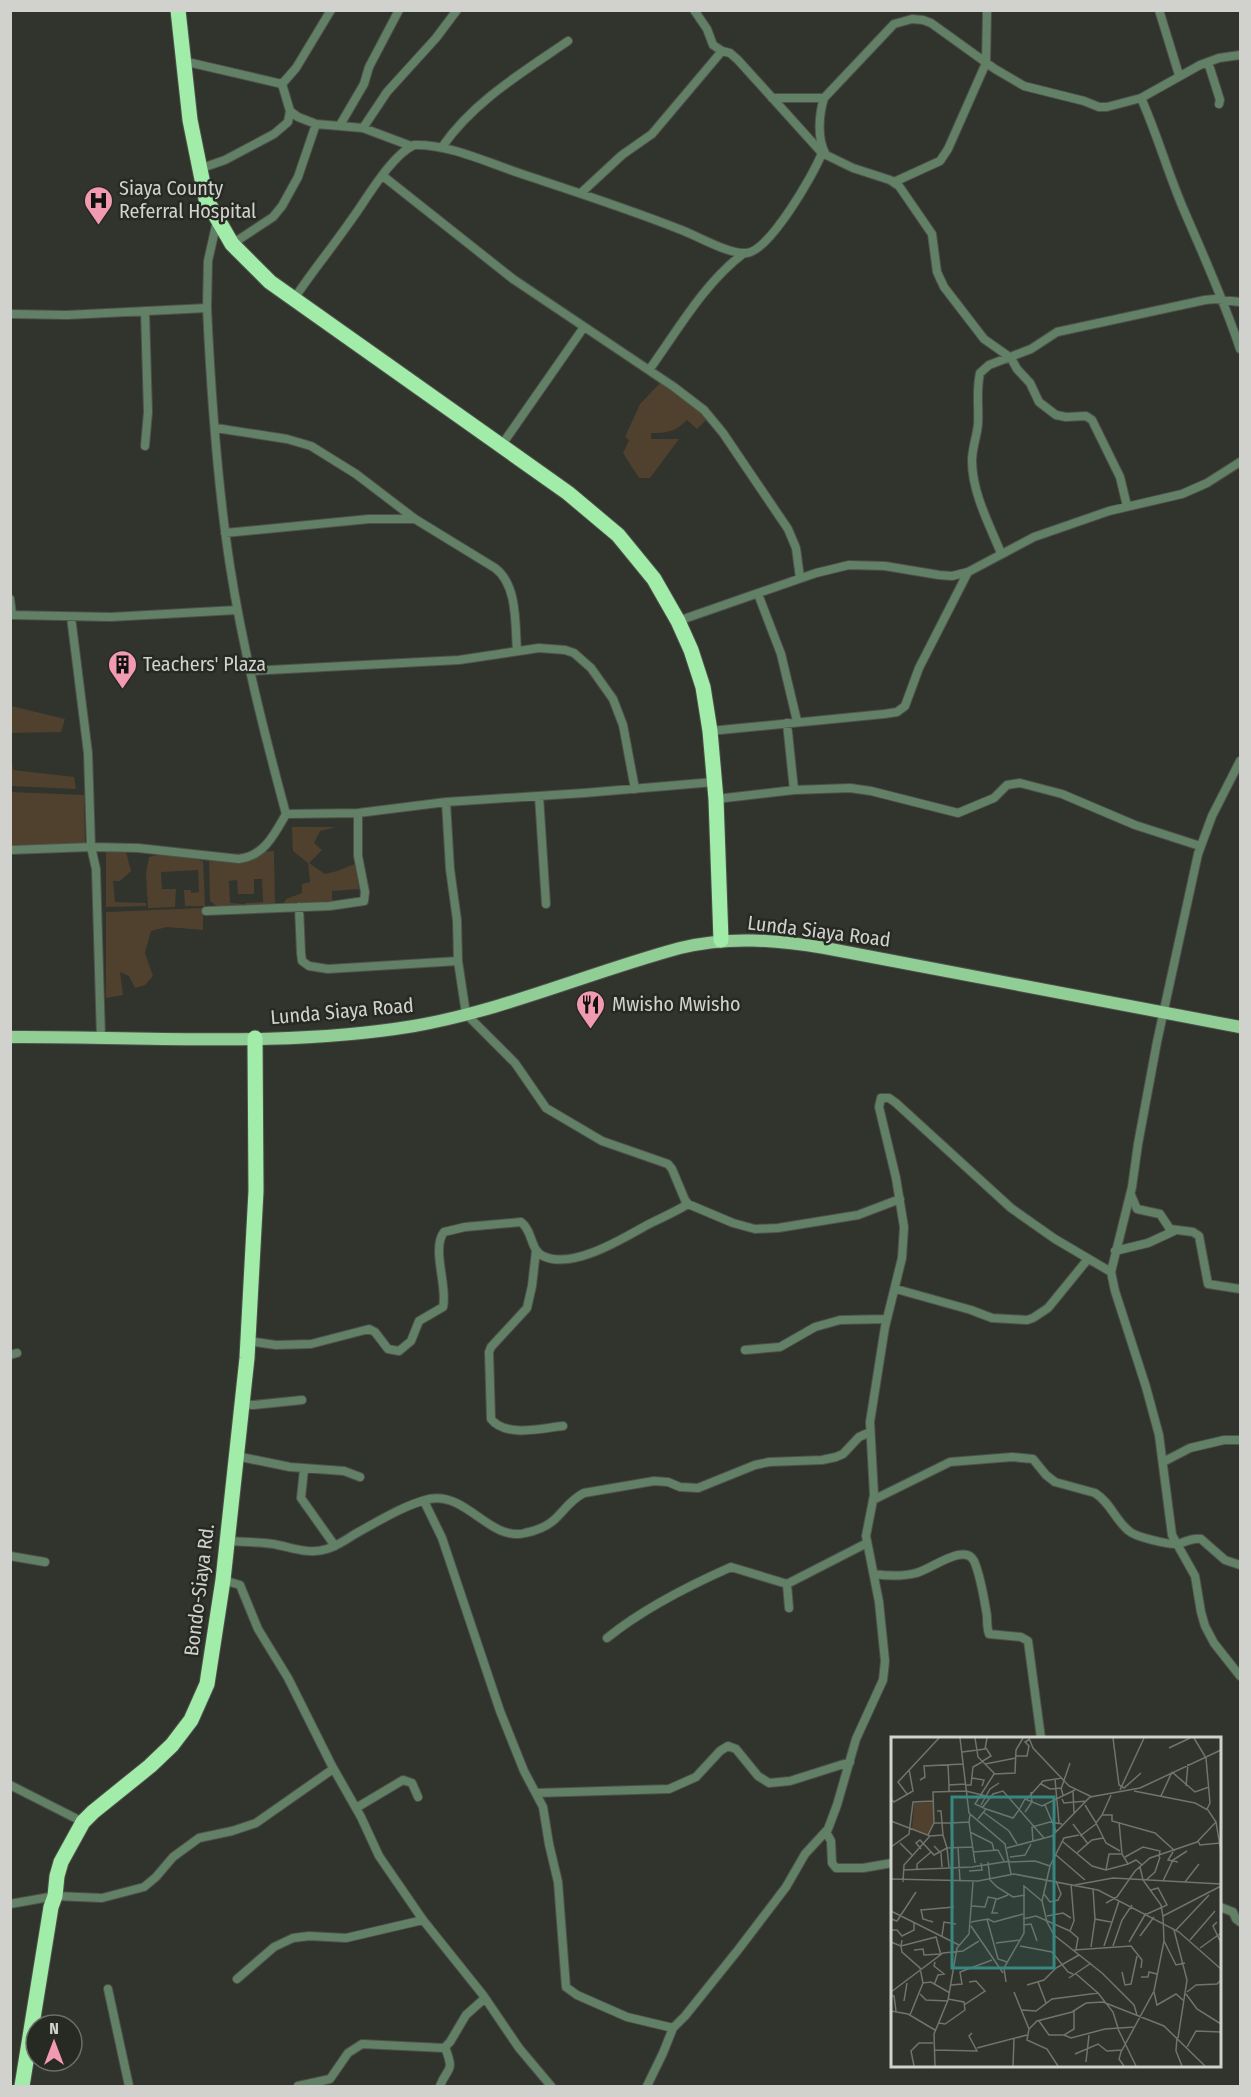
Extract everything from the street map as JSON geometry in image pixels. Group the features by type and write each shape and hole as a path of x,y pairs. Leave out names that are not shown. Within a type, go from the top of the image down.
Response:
{"highway":[{"path":"178,10 190,120 199,169 206,199 232,244 259,272 294,299 568,494 618,535 654,579 678,621 698,670 710,731 716,799 721,940"},
{"name":"Bondo-Siaya Rd.","path":"22,2086 51,1906 61,1862 83,1822 163,1755 191,1720 207,1684 223,1580 248,1341 256,1191 255,1038"}],"main road":[{"name":"Lunda Siaya Road","path":"10,1037 255,1038 374,1031 426,1024 466,1014 657,954 721,940 757,940 825,948 1240,1027"}],"street":[{"path":"282,84 296,68 331,10"},
{"path":"340,125 364,84 369,67 399,10"},
{"path":"363,128 387,92 458,10"},
{"path":"694,10 707,29 713,45 730,53 738,60 824,154 899,186 932,234 937,272 953,301 984,339 1011,358 1017,369 1030,383 1039,402 1056,415 1086,416 1092,420 1120,477 1127,506"},
{"path":"894,182 944,157 986,63 987,10"},
{"path":"1159,10 1179,75"},
{"path":"824,154 820,138 824,98 869,53 888,28 921,15 986,63 1024,86 1099,107 1141,98 1179,75 1208,62 1240,55"},
{"path":"442,147 457,128 491,94 568,41"},
{"path":"581,193 622,155 657,130 722,51"},
{"path":"183,61 282,84"},
{"path":"1208,62 1220,100 1219,104"},
{"path":"199,169 225,160 274,134 288,122 290,111 282,84"},
{"path":"772,98 824,98"},
{"path":"1141,98 1153,124 1185,214 1223,300 1240,349"},
{"path":"290,111 316,124 363,128 411,146 442,147 581,193 744,253 759,247 786,215 824,154"},
{"path":"232,244 273,217 282,206 298,177 316,124"},
{"path":"294,299 350,223 374,185 411,146"},
{"path":"383,176 513,279 698,404 723,433 793,539 800,578"},
{"path":"10,850 138,848 239,859 257,854 286,814 250,671 237,610 225,533 207,308 208,261 218,220"},
{"path":"649,370 722,272 744,253"},
{"path":"1000,553 978,494 972,461 978,422 976,393 980,373 989,365 1031,349 1048,336 1076,326 1118,320 1205,300 1240,302"},
{"path":"10,314 57,315 207,308"},
{"path":"145,311 147,412 145,446"},
{"path":"501,446 584,327"},
{"path":"216,428 311,446 356,474 415,519 500,572 511,597 517,651"},
{"path":"678,621 800,578 849,565 885,566 952,576 968,572 1034,537 1127,506 1182,494 1207,483 1240,462"},
{"path":"225,533 377,518 415,519"},
{"path":"710,731 797,721 871,716 901,710 905,706 919,668 968,572"},
{"path":"758,594 781,654 797,721"},
{"path":"10,599 11,615 71,617 237,610"},
{"path":"71,617 88,753 91,847 96,869 101,1038"},
{"path":"250,671 442,662 498,656 517,651 552,648 565,650 574,653 591,668 602,681 618,710 627,741 635,789"},
{"path":"787,723 794,790"},
{"path":"1240,761 1200,846 1163,1012 1130,1192 1111,1272 1151,1403 1163,1462 1172,1535 1195,1576 1202,1617 1209,1634 1240,1676"},
{"path":"286,814 358,813 446,802 714,782"},
{"path":"716,799 794,790 842,788 865,790 958,813 994,798 1007,785 1026,783 1081,801 1143,829 1200,846"},
{"path":"539,796 546,904"},
{"path":"446,802 449,857 457,920 458,961 466,1014 515,1064 546,1108 602,1141 668,1164 688,1204 749,1228 764,1229 858,1215 900,1199"},
{"path":"206,911 347,904 364,901 365,892 358,856 358,813"},
{"path":"299,907 300,953 306,965 328,969 458,961"},
{"path":"647,2086 673,2028 738,1950 786,1887 805,1854 826,1832 834,1816 861,1727 885,1673 879,1602 866,1536 874,1485 870,1432 887,1318 896,1289 904,1241 900,1199 879,1101 884,1097 896,1103 1011,1208 1036,1227 1111,1272"},
{"path":"1130,1192 1137,1209 1160,1214 1170,1229 1174,1231"},
{"path":"536,1251 545,1257 560,1259 588,1253 619,1241 688,1204"},
{"path":"248,1341 276,1345 311,1344 369,1329 375,1332 388,1349 399,1351 411,1341 419,1321 443,1307 440,1243 444,1232 465,1227 521,1222 528,1228 536,1251 532,1286 527,1308 489,1352 491,1419 498,1426 507,1429 563,1426"},
{"path":"1115,1251 1148,1243 1174,1231 1193,1232 1199,1236 1208,1284 1240,1288"},
{"path":"896,1289 992,1318 1027,1320 1048,1308 1088,1259"},
{"path":"745,1350 780,1347 815,1327 840,1320 887,1318"},
{"path":"242,1404 302,1400"},
{"path":"227,1541 271,1544 312,1552 335,1546 381,1519 424,1501 438,1498 467,1509 504,1533 517,1535 547,1525 575,1498 584,1493 654,1481 668,1482 680,1487 698,1488 755,1465 836,1458 859,1437 870,1432"},
{"path":"1163,1462 1190,1448 1224,1440 1240,1440"},
{"path":"236,1456 304,1469 344,1471 360,1477"},
{"path":"873,1500 950,1462 1024,1457 1033,1460 1051,1480 1095,1493 1101,1497 1130,1532 1176,1545 1190,1539 1201,1539 1228,1562 1240,1565"},
{"path":"304,1469 301,1498 335,1546"},
{"path":"424,1501 446,1546 496,1701 524,1771 543,1807 558,1882 566,1987 577,1995 627,2017 673,2028"},
{"path":"607,1638 624,1624 696,1583 731,1567 787,1584 867,1543"},
{"path":"874,1574 907,1575 932,1568 957,1554 970,1555 981,1585 989,1634 1021,1637 1028,1641 1041,1737"},
{"path":"10,1556 45,1562"},
{"path":"223,1580 240,1585 255,1623 288,1678 379,1856 423,1920 485,1998 519,2048 551,2086"},
{"path":"787,1584 789,1608"},
{"path":"536,1793 669,1789 696,1777 720,1751 728,1746 736,1749 758,1776 769,1783 790,1781 850,1762"},
{"path":"10,1904 55,1896 102,1898 144,1887 173,1857 199,1838 256,1823 333,1769"},
{"path":"356,1808 403,1780 412,1784 418,1797"},
{"path":"10,1785 83,1822"},
{"path":"826,1832 831,1841 832,1863 836,1868 863,1868 891,1863"},
{"path":"1221,1907 1233,1912 1240,1922"},
{"path":"237,1979 274,1947 293,1938 309,1936 346,1938 423,1920"},
{"path":"108,1989 129,2086"},
{"path":"445,2047 466,2016 485,1998"},
{"path":"298,2086 330,2079 348,2053 362,2044 445,2047"},
{"path":"440,2086 451,2069 445,2047"}],"shaded area":[{"path":"665,378 708,418 697,429 687,420 670,431 651,433 651,439 679,439 650,478 639,478 623,453 629,440 625,437 640,404"},
{"path":"11,706 65,719 61,732 11,733"},
{"path":"11,754 13,770 74,777 76,789 11,786"},
{"path":"11,792 84,795 85,843 11,850"},
{"path":"292,827 336,827 320,831 314,843 322,850 309,863 325,874 355,864 359,889 332,891 332,901 284,903 286,899 302,893 302,884 310,882 308,863 293,851"},
{"path":"274,851 275,906 245,907 245,903 263,902 262,879 254,879 254,894 238,894 237,880 229,881 230,903 243,904 243,907 221,909 210,901 209,855"},
{"path":"106,852 126,852 131,871 120,881 113,881 115,902 146,903 146,906 106,907"},
{"path":"166,853 203,861 205,906 185,906 184,890 191,890 191,893 199,892 198,870 161,872 162,889 176,889 175,907 148,908 146,874 149,857"},
{"path":"203,908 203,930 167,927 151,931 145,953 153,976 145,985 135,988 129,976 120,972 123,995 106,998 106,912"}],"place":[{"name":"Siaya County Referral Hospital","path":"98,226"},
{"name":"Teachers' Plaza","path":"122,690"},
{"name":"Mwisho Mwisho","path":"591,1030"}]}
